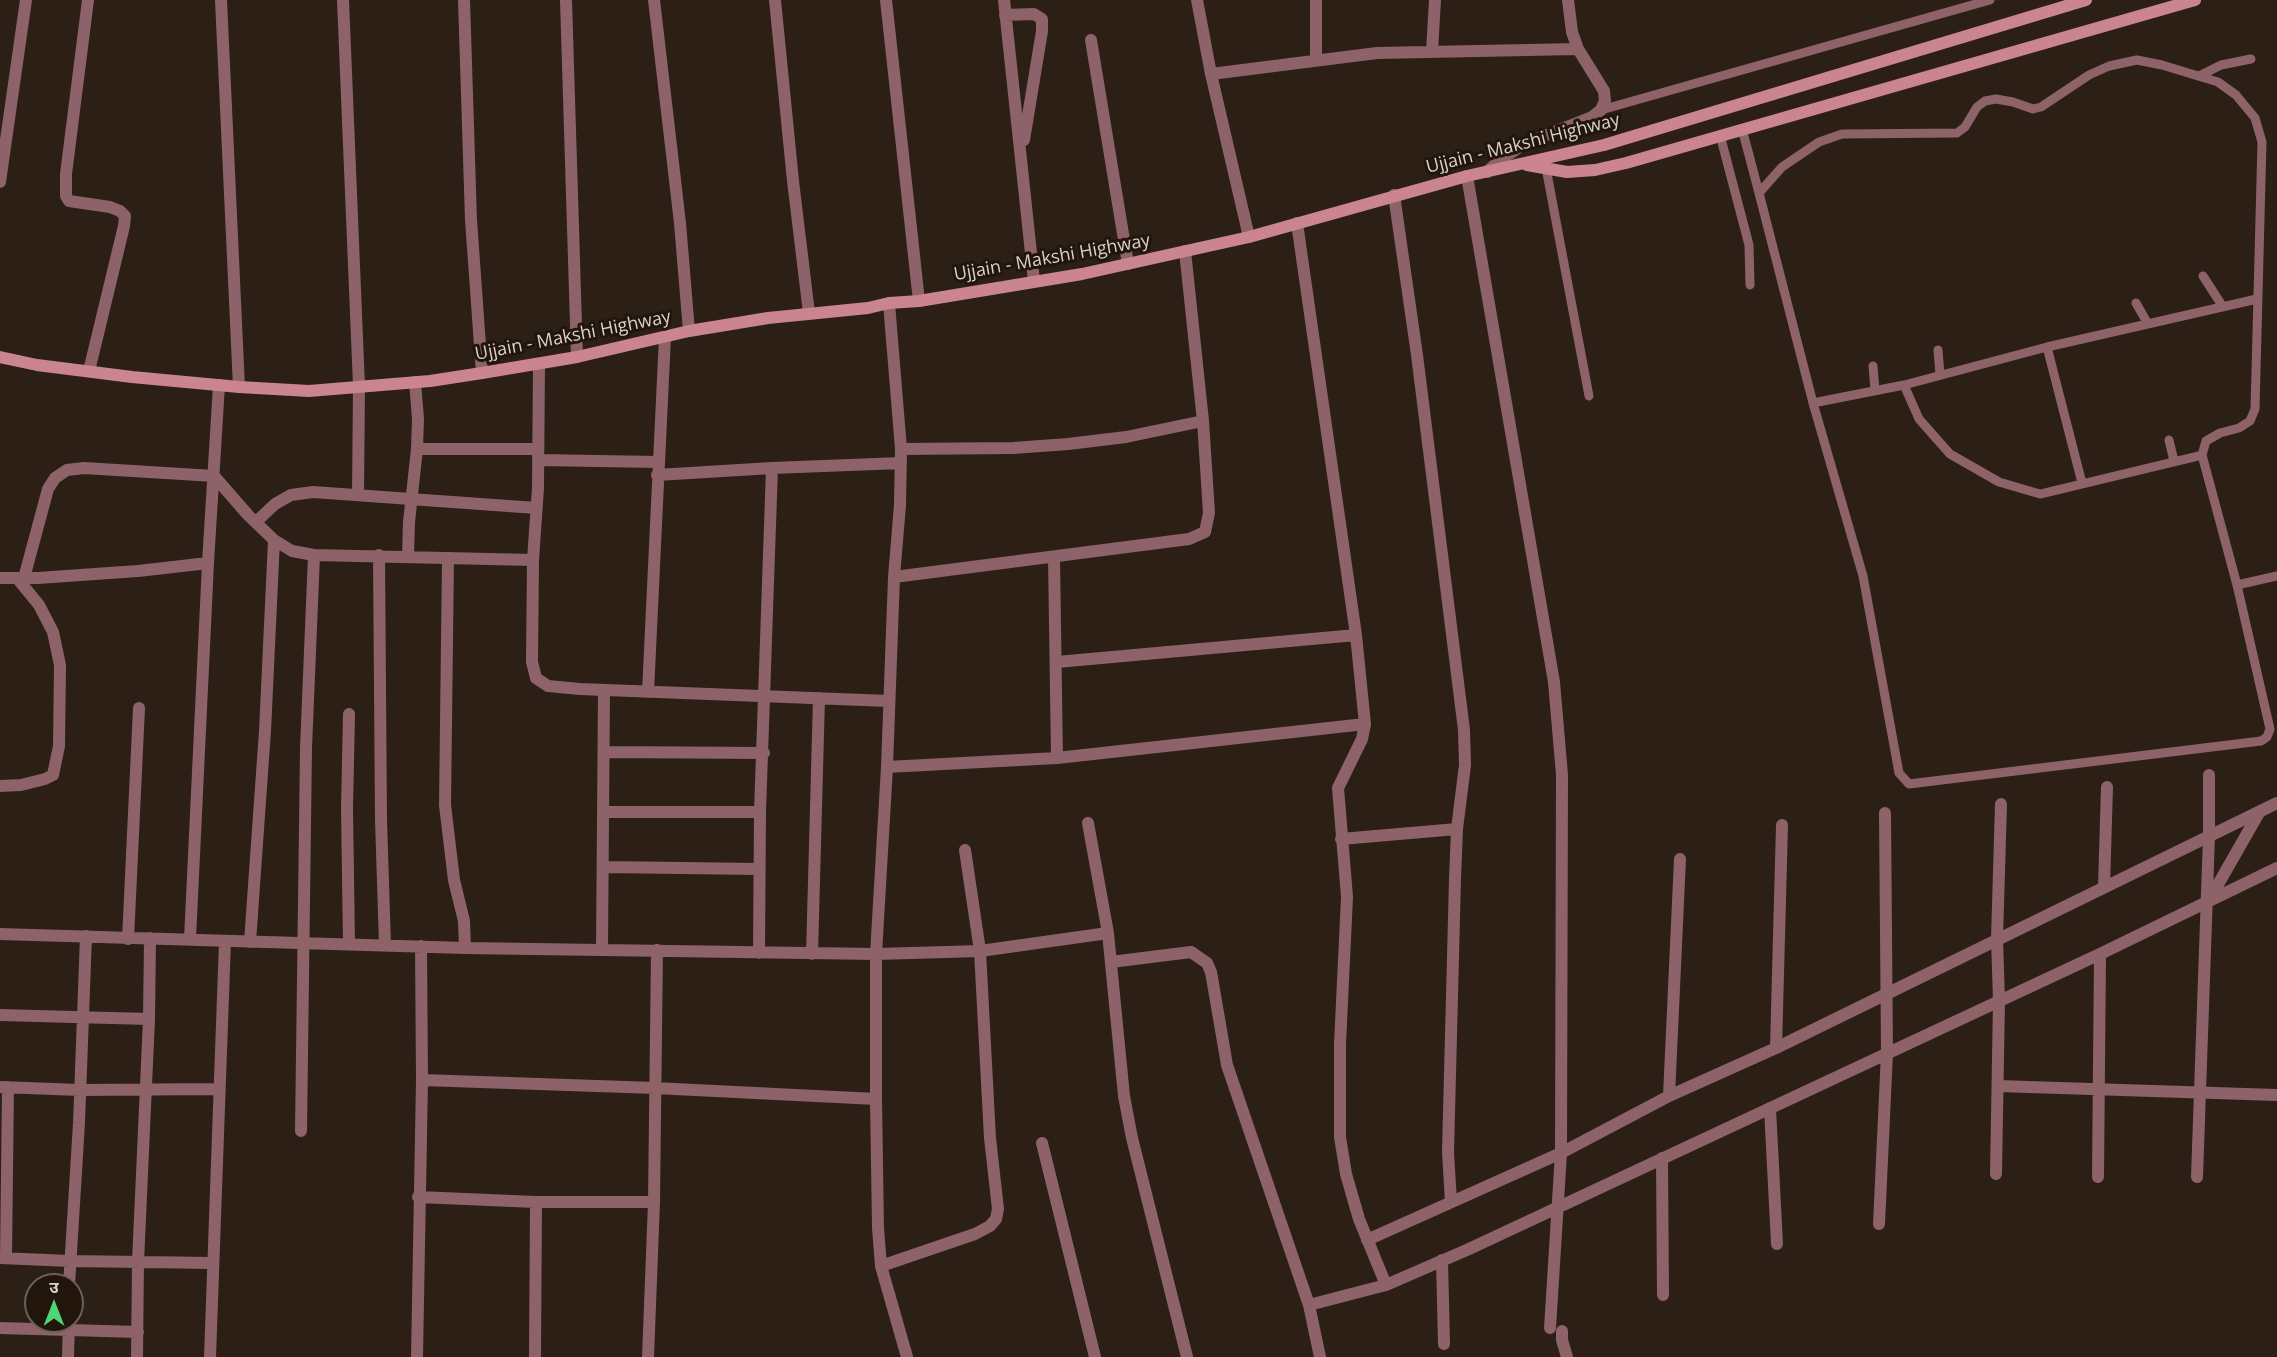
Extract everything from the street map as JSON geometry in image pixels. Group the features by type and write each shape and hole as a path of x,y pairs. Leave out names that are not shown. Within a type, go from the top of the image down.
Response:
{"main road":[{"name":"Ujjain - Makshi Highway","path":"0,357 37,365 88,371 239,387 309,391 415,382 482,373 577,357 689,331 809,313 919,301 1082,274 1249,237 1467,176 1604,145 2086,0"},
{"path":"1520,164 1568,172 1595,170 2195,0"}],"street":[{"path":"0,182 26,0"},
{"path":"88,0 66,174 66,196 69,201 111,207 120,211 124,216 124,226 88,371"},
{"path":"221,0 239,387"},
{"path":"343,0 359,386 358,495"},
{"path":"464,0 471,220 482,373"},
{"path":"566,0 577,357"},
{"path":"654,0 680,223 689,331"},
{"path":"775,0 809,313"},
{"path":"886,0 919,301"},
{"path":"1004,0 1034,281"},
{"path":"1197,0 1211,74 1249,237"},
{"path":"1316,0 1316,60"},
{"path":"1432,51 1434,0"},
{"path":"1487,172 1524,144 1592,117 1601,110 1605,101 1604,91 1578,49 1572,32 1568,0"},
{"path":"1005,15 1034,14 1042,18 1042,32 1022,156"},
{"path":"1091,40 1128,264"},
{"path":"1211,74 1377,53 1578,49"},
{"path":"1467,176 1554,682 1562,775 1561,1153 1556,1329 1567,1357"},
{"path":"1394,195 1417,355 1464,730 1465,765 1457,829 1448,1152 1451,1202"},
{"path":"1297,223 1356,635 1365,724 1362,738 1338,788 1347,897 1340,1044 1340,1137 1346,1174 1359,1219 1386,1285"},
{"path":"894,577 1189,539 1205,532 1209,513 1203,421 1185,251"},
{"path":"889,303 901,463 876,954 878,1228 881,1266 907,1357"},
{"path":"648,692 665,337"},
{"path":"539,364 532,662 536,678 548,686 604,690 889,701"},
{"path":"408,556 417,449 418,419 415,382"},
{"path":"190,939 219,385"},
{"path":"901,450 1013,448 1068,444 1126,436 1203,421"},
{"path":"417,449 658,462"},
{"path":"657,476 772,468 901,463"},
{"path":"20,578 48,489 55,478 67,470 84,468 214,476 274,540 292,551 314,555 533,560"},
{"path":"759,953 760,812 764,753 772,468"},
{"path":"256,522 275,504 291,495 313,492 537,508"},
{"path":"250,942 265,731 274,540"},
{"path":"301,1131 306,748 314,555"},
{"path":"380,555 381,820 385,945"},
{"path":"448,558 445,805 452,868 464,921 465,948"},
{"path":"1054,558 1057,758"},
{"path":"0,578 138,571 208,563"},
{"path":"0,786 21,785 53,775 59,746 60,665 53,632 39,605 20,578"},
{"path":"1057,662 1356,635"},
{"path":"602,949 604,690"},
{"path":"812,954 819,698"},
{"path":"128,939 139,708"},
{"path":"349,714 347,808 349,944"},
{"path":"887,767 1057,758 1365,724"},
{"path":"605,752 764,753"},
{"path":"2197,1178 2202,1093 2209,775"},
{"path":"2104,887 2107,787"},
{"path":"1367,1240 1561,1153 1670,1096 1776,1048 2277,803"},
{"path":"1996,1174 1999,1001 1997,939 2001,804"},
{"path":"2207,903 2260,811"},
{"path":"604,812 760,812"},
{"path":"1879,1224 1887,1053 1885,813"},
{"path":"1088,823 1108,933 1124,1096 1132,1137 1187,1357"},
{"path":"1776,1048 1782,825"},
{"path":"1341,839 1457,829"},
{"path":"881,1266 975,1234 990,1226 996,1219 998,1209 990,1138 980,951 965,850"},
{"path":"1670,1096 1680,859"},
{"path":"604,867 759,869"},
{"path":"1309,1305 1386,1285 1442,1260 2100,954 2277,868"},
{"path":"0,934 465,948 876,954 980,951 1108,933"},
{"path":"70,1273 86,936"},
{"path":"137,1357 138,1262 150,938"},
{"path":"210,1357 225,941"},
{"path":"417,1357 418,1197 422,1080 421,946"},
{"path":"648,1357 654,1202 657,950"},
{"path":"1111,962 1191,952 1207,963 1211,972 1227,1065 1309,1305 1320,1357"},
{"path":"2098,1178 2100,954"},
{"path":"0,1015 148,1019"},
{"path":"422,1080 876,1099"},
{"path":"1998,1086 2277,1095"},
{"path":"212,1263 3,1258 4,1087 80,1090 219,1089"},
{"path":"1770,1108 1777,1244"},
{"path":"1042,1143 1095,1357"},
{"path":"1662,1158 1663,1295"},
{"path":"418,1197 536,1202 654,1202"},
{"path":"535,1357 536,1202"},
{"path":"1442,1260 1444,1344"},
{"path":"0,1328 24,1327"},
{"path":"84,1327 138,1332"},
{"path":"68,1357 69,1333"}],"lane":[{"path":"1601,110 1990,0"},
{"path":"2199,76 2221,65 2251,59"},
{"path":"1742,129 1813,403 1863,576 1899,773 1909,784 2261,741 2267,737 2270,729 2237,585 2202,454 2206,441 2220,433 2239,428 2250,421 2255,409 2262,142 2255,118 2236,95 2218,82 2137,60 2109,66 2089,75 2057,98 2033,110 2004,100 1985,101 1977,107 1965,127 1957,133 1842,134 1819,142 1782,167 1759,193"},
{"path":"1720,135 1749,245 1750,285"},
{"path":"1545,168 1589,396"},
{"path":"2203,276 2223,307"},
{"path":"1813,403 1904,385 2047,347 2258,299"},
{"path":"2136,303 2148,324"},
{"path":"2047,347 2082,483"},
{"path":"1938,350 1940,375"},
{"path":"1873,366 1875,391"},
{"path":"1904,385 1919,419 1950,454 1999,482 2040,494 2202,454"},
{"path":"2169,440 2174,461"},
{"path":"2237,585 2277,576"}]}
